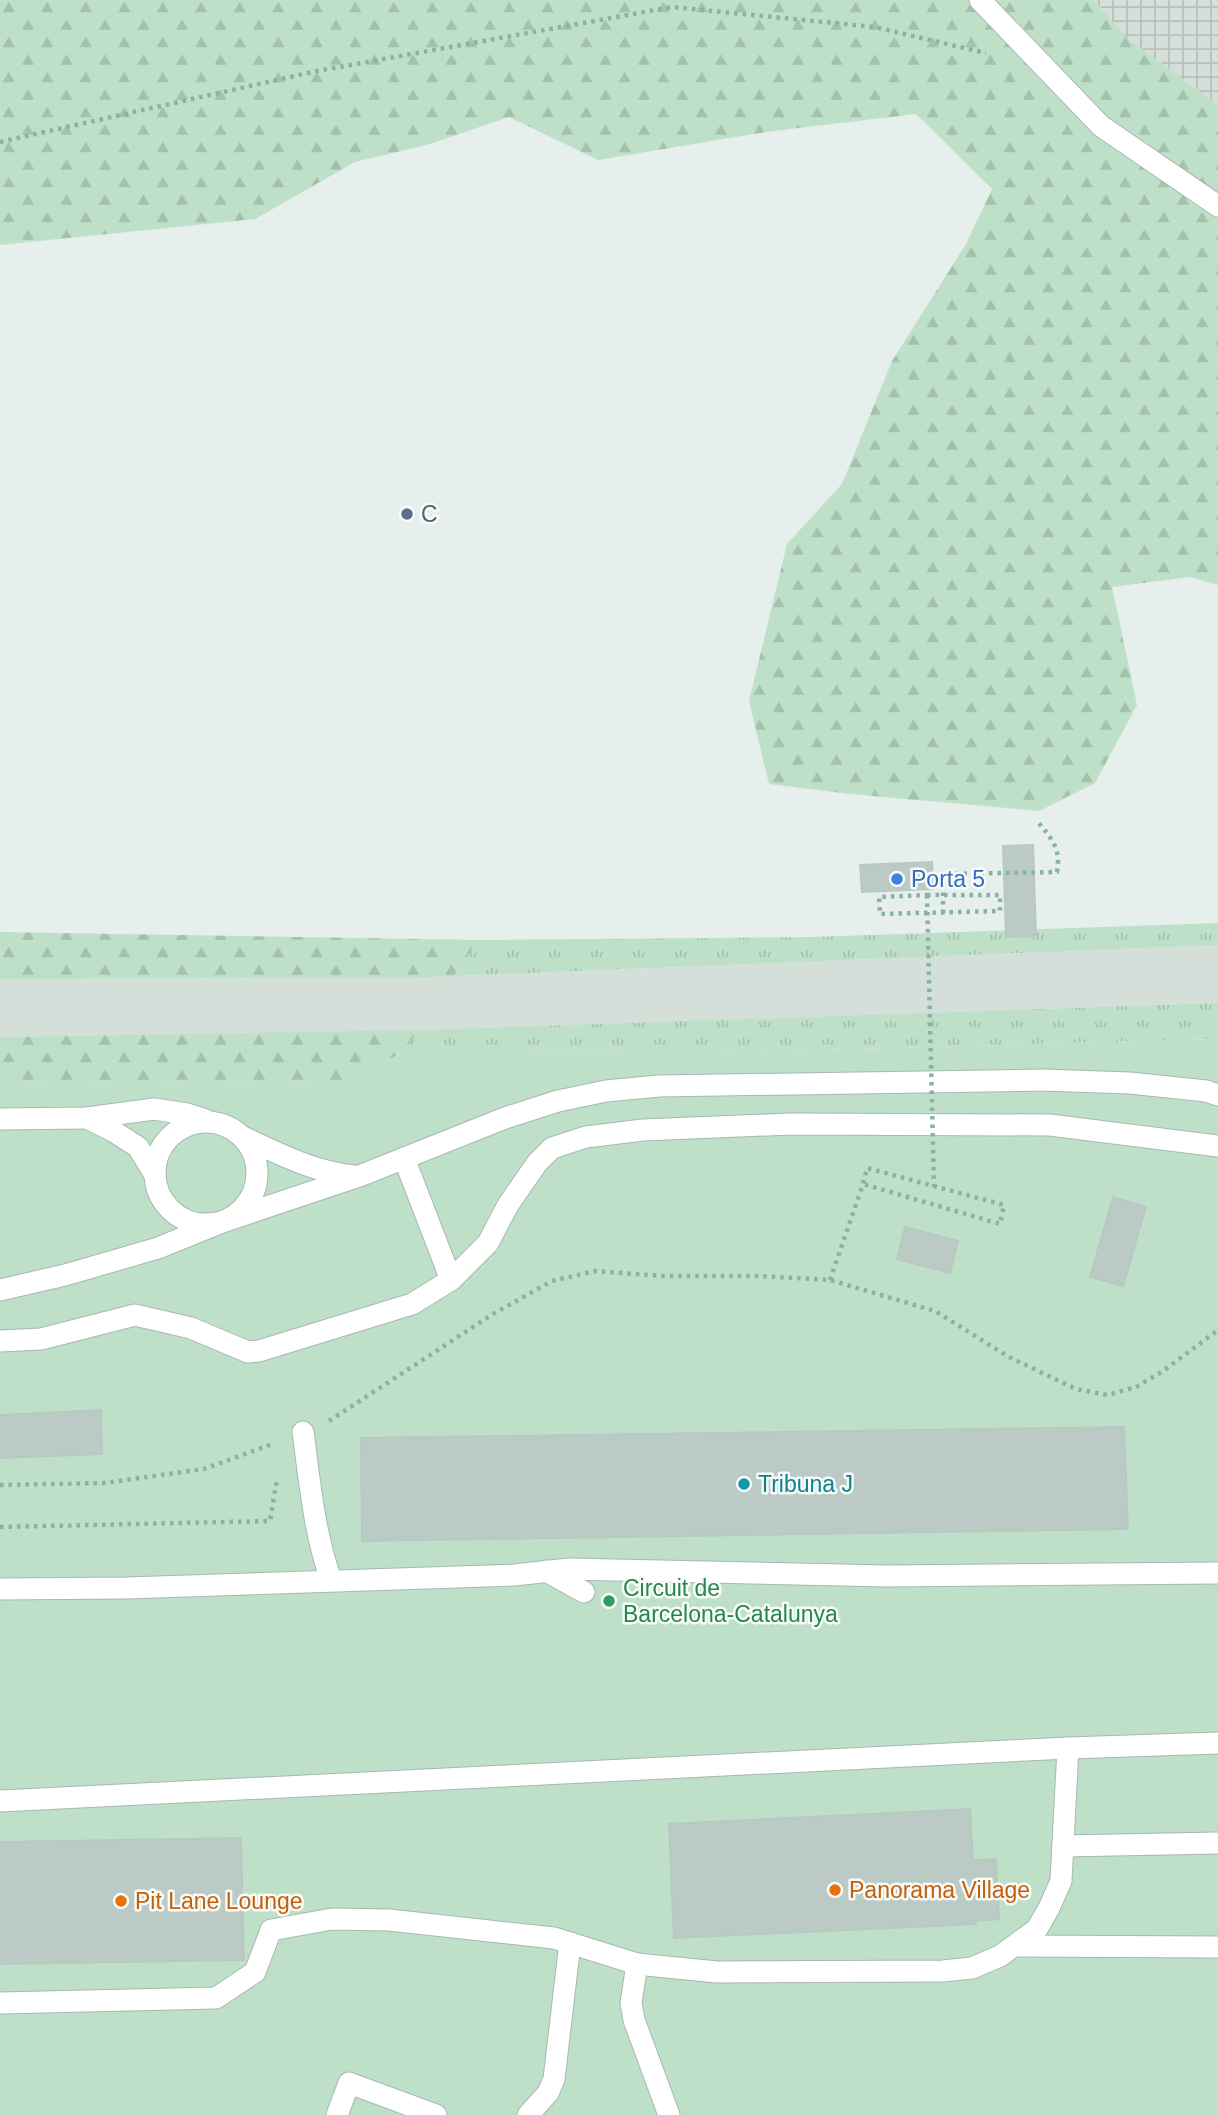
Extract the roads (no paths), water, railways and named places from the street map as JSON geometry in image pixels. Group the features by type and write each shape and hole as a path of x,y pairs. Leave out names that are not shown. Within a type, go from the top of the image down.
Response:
{"street":[{"path":"980,0 1101,127 1218,206"},
{"path":"0,1290 65,1275 158,1248 505,1118 558,1101 606,1091 659,1086 1042,1080 1130,1083 1206,1091 1218,1095"},
{"path":"0,1119 87,1118 154,1109 187,1114 229,1127 290,1159 343,1175 356,1176"},
{"path":"87,1118 138,1147 155,1175"},
{"path":"217,1123 190,1124 168,1139 156,1162 155,1175 163,1201 172,1212 183,1219 209,1225 222,1222 244,1208 252,1196 258,1170 249,1145 240,1135"},
{"path":"0,1341 41,1339 135,1315 191,1328 248,1352 259,1351 412,1304 451,1280 488,1243 508,1205 537,1163 552,1148 586,1137 643,1130 790,1124 1050,1125 1218,1146"},
{"path":"404,1158 451,1280"},
{"path":"303,1432 315,1524 321,1553 331,1580"},
{"path":"0,1589 126,1588 514,1575 569,1569 887,1576 1218,1573"},
{"path":"547,1572 584,1592"},
{"path":"0,1801 1068,1748 1218,1743"},
{"path":"0,2003 216,1998 255,1972 271,1930 332,1919 390,1920 554,1938 637,1964 718,1972 943,1971 972,1968 1000,1956 1037,1929 1061,1881 1068,1748"},
{"path":"1063,1846 1218,1843"},
{"path":"528,2115 548,2093 554,2079 570,1943"},
{"path":"1016,1946 1218,1947"},
{"path":"637,1964 631,2003 634,2020 668,2115"},
{"path":"337,2115 349,2083 436,2115"}],"place":[{"name":"C","path":"407,514"},
{"name":"Porta 5","path":"897,879"},
{"name":"Tribuna J","path":"744,1484"},
{"name":"Circuit de Barcelona-Catalunya","path":"609,1601"},
{"name":"Panorama Village","path":"835,1890"},
{"name":"Pit Lane Lounge","path":"121,1901"}]}
